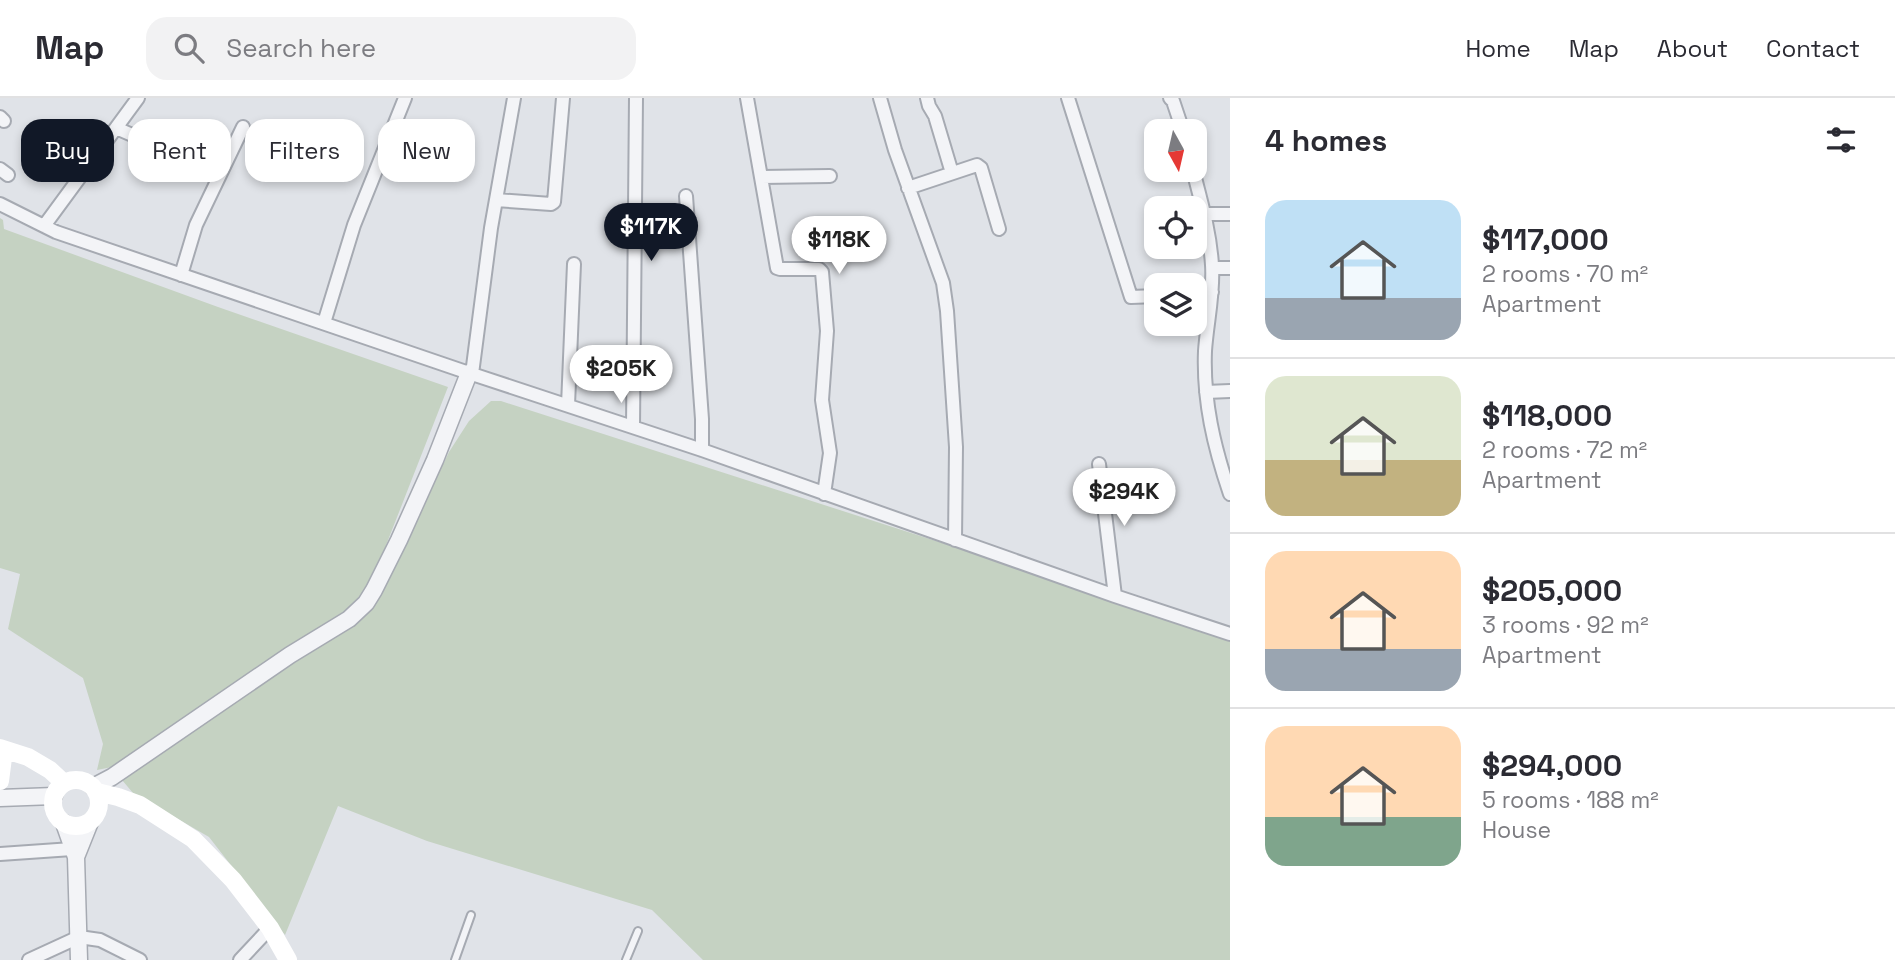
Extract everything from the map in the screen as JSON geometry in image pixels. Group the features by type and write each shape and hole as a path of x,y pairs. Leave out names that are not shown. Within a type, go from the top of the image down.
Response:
{"main road":[{"path":"0,781 2,749 28,757 50,769 59,790"},
{"path":"95,790 99,808 90,822 73,826 64,824 54,812 52,804 59,790 71,780 79,780 95,790 140,804 193,839 233,880 270,928 288,960"}],"street":[{"path":"44,226 138,98"},
{"path":"324,323 355,225 405,98"},
{"path":"95,790 290,655 349,619 366,603 374,590 430,471 470,373 514,98"},
{"path":"496,200 551,204 554,202 563,98"},
{"path":"633,427 636,98"},
{"path":"747,98 777,268 819,269 822,272 827,331 822,400 830,453 824,494"},
{"path":"880,98 908,188 943,283 956,447 955,540"},
{"path":"927,98 952,173"},
{"path":"1068,98 1130,297 1144,296"},
{"path":"1170,98 1179,119"},
{"path":"231,151 243,127"},
{"path":"116,128 128,133"},
{"path":"908,188 977,165 981,168 999,229"},
{"path":"762,177 830,176"},
{"path":"181,275 196,225 216,182"},
{"path":"686,196 702,450"},
{"path":"0,204 55,232 702,450 1230,634"},
{"path":"1207,214 1230,214"},
{"path":"1207,228 1213,268 1204,376 1208,418 1230,494"},
{"path":"568,405 574,264"},
{"path":"1213,268 1230,268"},
{"path":"1207,292 1212,292"},
{"path":"1206,392 1230,391"},
{"path":"1099,464 1115,596"},
{"path":"0,797 59,790"},
{"path":"74,853 90,822"},
{"path":"64,824 74,853 79,960"},
{"path":"0,854 74,853"},
{"path":"240,960 270,928"},
{"path":"29,960 79,937 100,940 141,960"}],"lane":[{"path":"455,960 471,915"},
{"path":"626,960 638,931"}],"green space":[{"path":"0,218 3,220 4,229 448,387 372,581 348,610 176,728 112,767 97,770 103,744 83,678 8,629 20,574 0,568"},
{"path":"491,401 501,401 964,550 1230,639 1230,960 703,960 652,910 427,841 338,806 285,935 209,837 133,793 122,780 373,608 449,452 469,421"}]}
